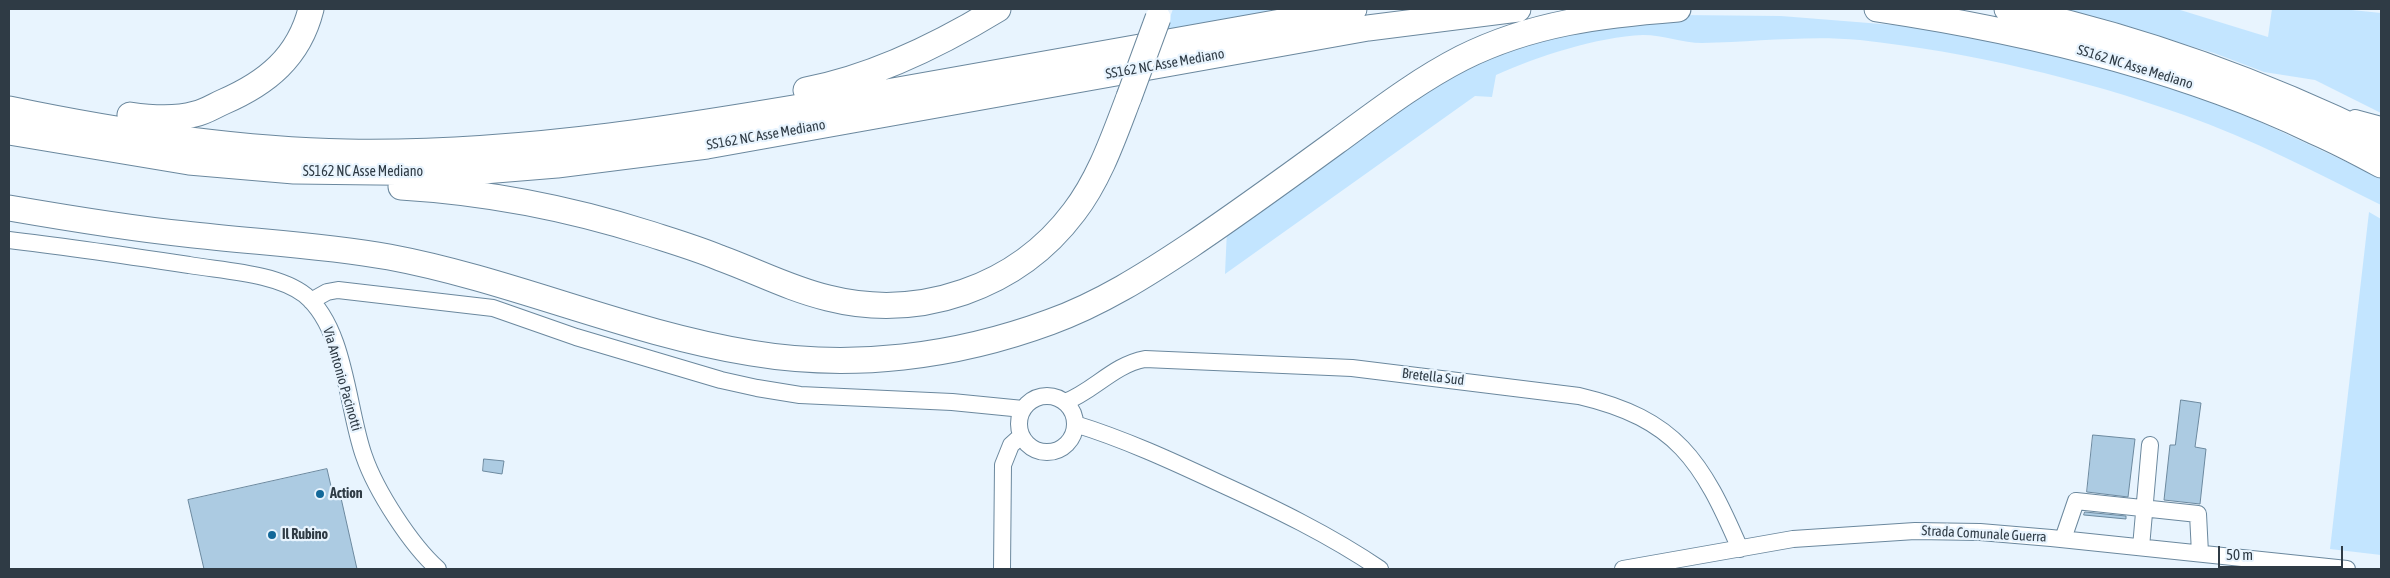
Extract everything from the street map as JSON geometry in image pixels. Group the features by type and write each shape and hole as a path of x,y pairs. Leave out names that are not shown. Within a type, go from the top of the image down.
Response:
{"highway":[{"path":"9,102 155,118 195,114 249,91 283,64 306,29 311,9"},
{"path":"555,144 611,126 831,85 890,64 952,37 998,9"},
{"name":"SS162 NC Asse Mediano","path":"9,109 112,128 266,147 347,152 456,150 555,144 717,122 1354,9"},
{"name":"SS162 NC Asse Mediano","path":"9,132 188,162 294,171 459,172 557,165 707,146 1368,28 1518,9"},
{"path":"9,208 185,234 336,249 395,258 464,273 695,342 749,353 830,360 911,356 973,346 1002,338 1054,321 1107,297 1154,269 1236,215 1390,101 1429,76 1466,56 1511,38 1556,24 1602,15 1678,9"},
{"name":"SS162 NC Asse Mediano","path":"1877,9 2004,31 2090,51 2177,78 2245,102 2312,130 2381,165"},
{"name":"SS162 NC Asse Mediano","path":"2007,9 2090,28 2182,57 2323,111 2381,140"},
{"path":"294,171 361,184 463,194 564,211 646,233 719,257 792,287 826,298 851,303 904,306 929,303 965,293 997,279 1050,240 1075,211 1094,181 1129,97 1160,13"}],"street":[{"path":"2323,111 2381,126"},
{"name":"Via Antonio Pacinotti","path":"9,240 76,247 244,274 280,283 303,294 312,301 320,312 332,334 347,385 363,454 372,477 416,545 438,569"},
{"path":"312,301 328,292 338,290 493,308 576,337 721,380 757,388 800,395 952,402 1023,409"},
{"name":"Bretella Sud","path":"1064,402 1090,389 1123,365 1145,359 1352,368 1579,396 1612,404 1647,421 1678,442 1700,469 1718,497 1740,549"},
{"path":"1047,396 1064,402 1071,410 1075,424 1072,436 1067,443 1052,452 1034,449 1021,436 1018,427 1023,409 1029,402 1047,396"},
{"path":"1075,424 1162,457 1266,505 1350,549 1380,569"},
{"path":"1002,569 1003,465 1011,445 1021,436"},
{"path":"2141,547 2150,445"},
{"path":"2063,539 2076,501 2198,514 2200,553"},
{"name":"Strada Comunale Guerra","path":"1623,569 1793,539 1915,531 1980,532 2063,539 2347,569"}],"shaded area":[{"path":"1173,9 1283,9 1165,31"},
{"path":"2062,9 2177,9 2268,37 2272,9 2342,9 2381,13 2381,113 2315,80 2264,72 2214,53"},
{"path":"1679,15 1781,16 1919,27 1995,40 2118,71 2228,107 2381,178 2381,205 2284,157 2209,124 2105,89 2024,68 1901,45 1860,40 1801,38 1702,43 1643,35 1607,39 1568,49 1530,61 1496,75 1492,97 1475,96 1225,274 1227,229 1422,88 1548,30"},
{"path":"2369,212 2381,219 2381,555 2330,549"}],"building":[{"path":"2181,400 2201,403 2195,447 2206,449 2200,504 2164,500 2170,445 2175,445"},
{"path":"2093,435 2135,439 2128,497 2087,492"},
{"path":"484,459 504,461 502,474 483,471"},
{"name":"Il Rubino","path":"327,469 334,499 341,498 357,569 204,569 188,500"},
{"path":"2085,512 2126,516 2126,519 2084,515"}],"place":[{"name":"Action","path":"320,494"},
{"name":"Il Rubino","path":"272,535"}]}
